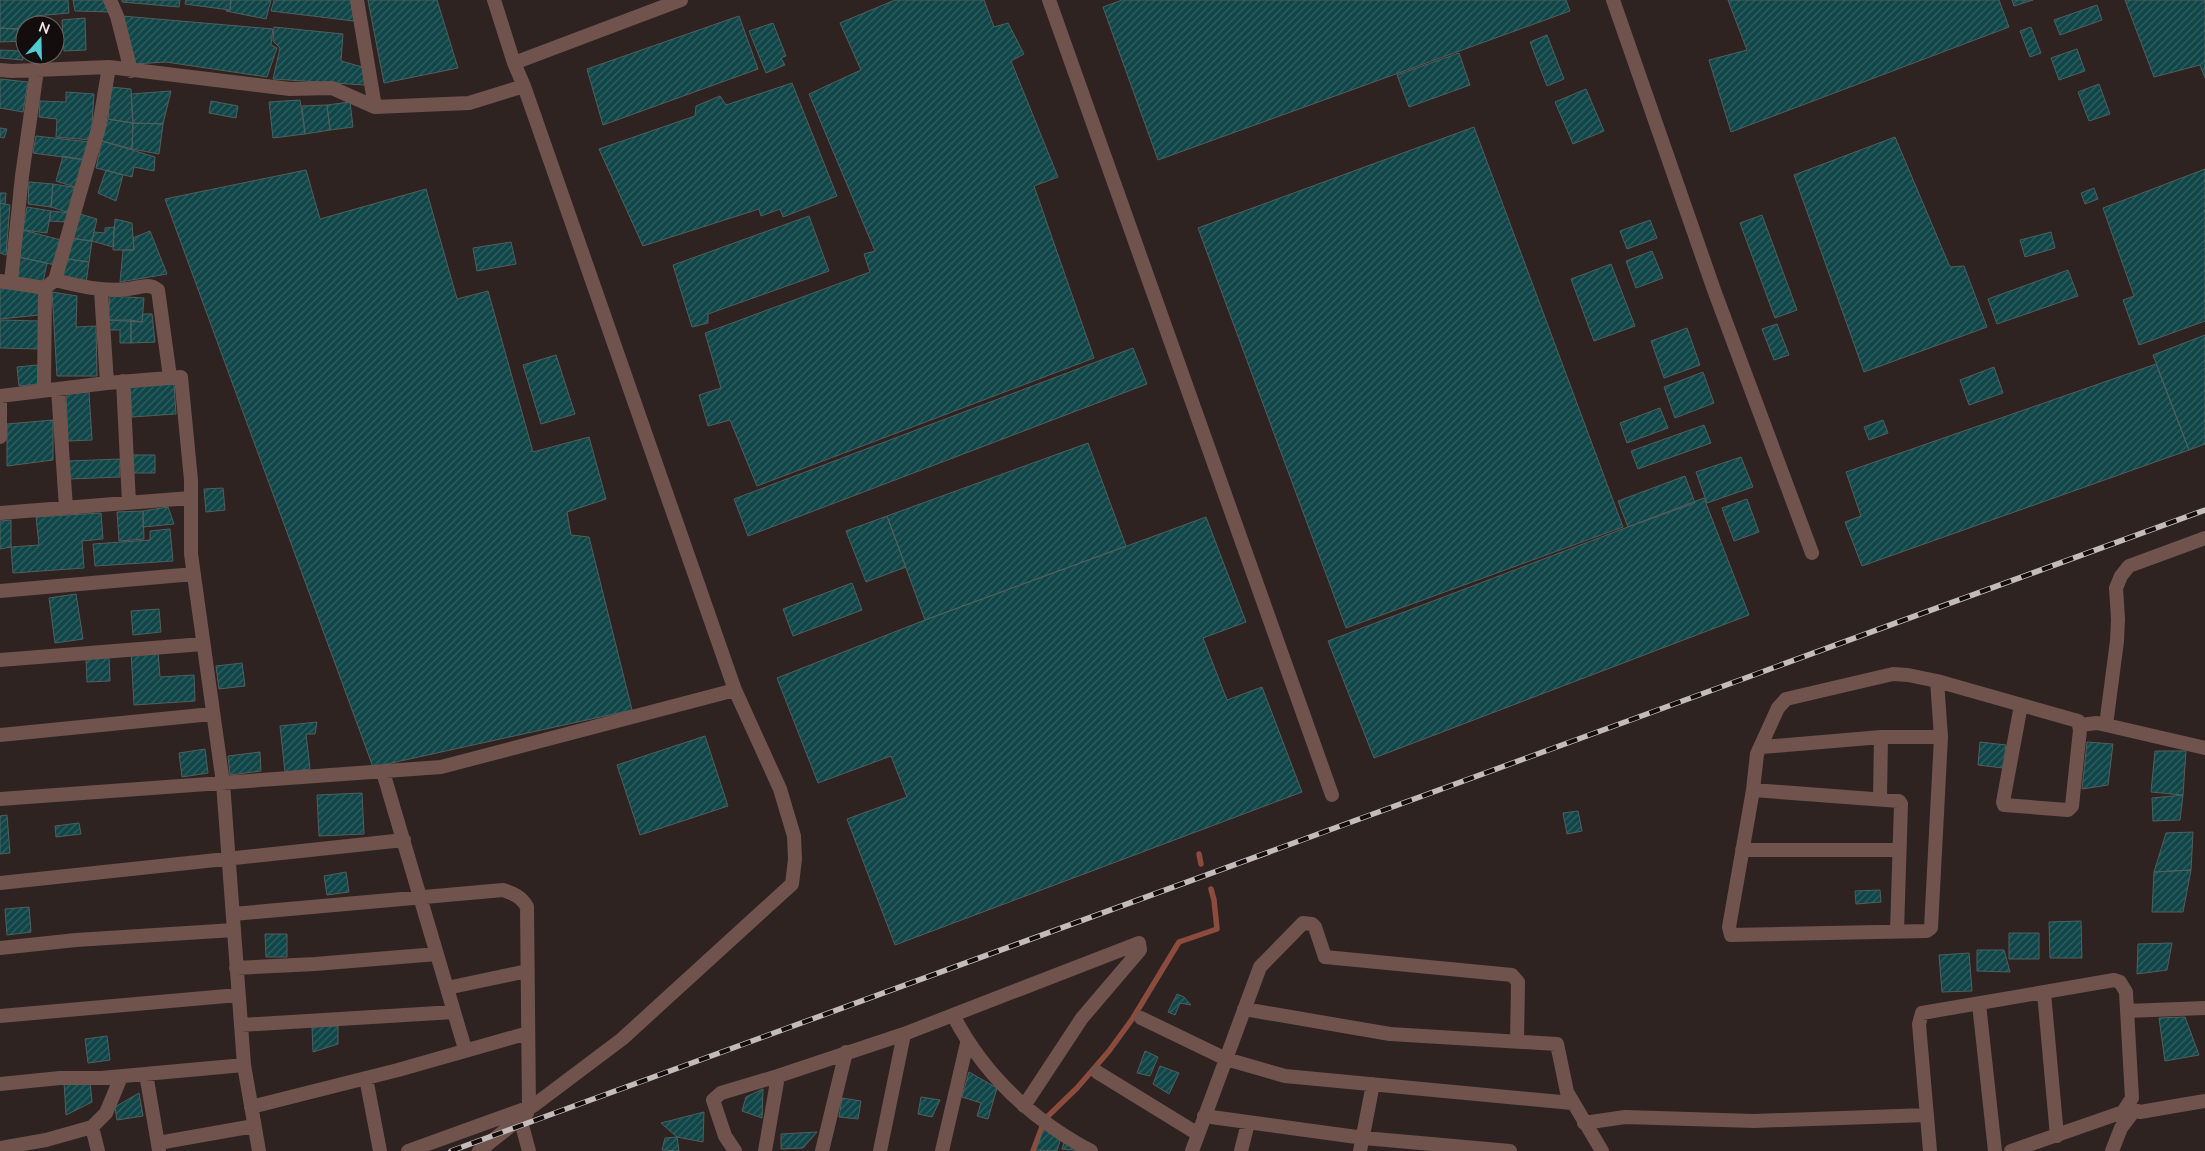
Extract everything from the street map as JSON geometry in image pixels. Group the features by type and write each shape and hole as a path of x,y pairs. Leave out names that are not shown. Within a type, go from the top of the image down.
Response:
{"street":[{"path":"110,0 117,16 131,71"},
{"path":"357,0 374,107"},
{"path":"479,1151 524,1113 622,1039 792,884 795,859 794,836 780,789 735,690 524,86 514,63 494,0"},
{"path":"514,63 681,0"},
{"path":"1049,0 1332,795"},
{"path":"1613,0 1714,290 1812,553"},
{"path":"66,508 51,390 50,284 99,126 108,67"},
{"path":"0,70 108,67 290,89 332,88 374,107 469,103 524,86"},
{"path":"37,70 6,282 50,284 102,291 151,285 158,290 170,378"},
{"path":"102,291 107,383"},
{"path":"0,438 0,396 123,381 180,376 182,380 190,466 190,532 194,574 212,714 223,782 244,1065 259,1151"},
{"path":"123,381 129,503"},
{"path":"0,513 190,498"},
{"path":"2106,725 2117,641 2116,588 2121,576 2129,566 2205,538"},
{"path":"0,591 194,574"},
{"path":"0,660 203,644"},
{"path":"1937,681 1941,736 1932,926 1927,931 1731,936 1729,927 1753,790 1757,754 1762,747 1778,708 1786,699 1893,674 1908,675 1937,681 2022,705 2078,721 2080,725 2072,806 2068,810 2004,805 2003,799 2022,705"},
{"path":"0,799 383,772 441,766 735,690"},
{"path":"0,736 212,714"},
{"path":"2080,725 2097,723 2205,748"},
{"path":"1762,747 1881,737 1941,736"},
{"path":"1880,799 1881,737"},
{"path":"383,772 465,1049"},
{"path":"1753,790 1897,799 1901,804 1897,932"},
{"path":"0,883 404,840"},
{"path":"1742,850 1899,850"},
{"path":"233,914 503,890 514,894 524,902 527,907 528,1033 524,1113 529,1151"},
{"path":"1192,1151 1260,967 1303,923 1309,923 1314,927 1324,957 1512,975 1518,982 1517,1041"},
{"path":"0,948 76,940 234,930"},
{"path":"735,1151 725,1136 713,1100 720,1093 778,1076 904,1034 1139,943 1140,950 1082,1018 1024,1106"},
{"path":"236,968 437,954"},
{"path":"447,988 527,970"},
{"path":"1930,1151 1919,1024 1922,1013 2114,980 2124,986 2132,1098 2131,1109 2112,1151"},
{"path":"2044,993 2057,1136"},
{"path":"0,1012 238,995"},
{"path":"1978,1004 1995,1151"},
{"path":"2127,1011 2205,1008"},
{"path":"1244,1009 1390,1034 1557,1044 1567,1092 1602,1151"},
{"path":"241,1025 454,1012"},
{"path":"953,1015 967,1043 980,1061 1024,1106 1065,1137 1091,1151"},
{"path":"1141,1018 1226,1059 1285,1076 1572,1103"},
{"path":"251,1107 366,1078 528,1033"},
{"path":"880,1151 904,1034"},
{"path":"942,1151 967,1043"},
{"path":"822,1151 846,1052"},
{"path":"0,1084 60,1078 121,1077 244,1065"},
{"path":"1097,1072 1198,1134"},
{"path":"146,1074 159,1147 254,1126"},
{"path":"765,1151 778,1076"},
{"path":"0,1148 46,1140 92,1126 106,1113 121,1077"},
{"path":"366,1078 380,1151"},
{"path":"1362,1145 1373,1084"},
{"path":"2011,1151 2131,1109 2140,1112 2205,1101"},
{"path":"408,1151 524,1113"},
{"path":"1584,1123 1624,1117 1754,1121 1927,1115"},
{"path":"1204,1116 1362,1145 1507,1151"},
{"path":"1241,1151 1248,1123"},
{"path":"92,1126 98,1151"}],"building":[{"path":"0,0 68,0 69,13 15,15 15,29 0,28"},
{"path":"73,0 107,0 111,12 75,11"},
{"path":"122,0 180,0 179,7 122,2"},
{"path":"186,0 231,0 230,10 185,4"},
{"path":"231,0 271,0 266,19 226,11 230,10"},
{"path":"274,0 351,0 354,21 271,11"},
{"path":"368,0 437,0 458,68 384,83"},
{"path":"895,0 984,0 994,27 1008,23 1024,54 1011,61 1058,177 1034,186 1094,358 757,486 730,420 708,426 699,395 721,388 705,333 870,272 864,254 875,251 809,94 861,70 840,23"},
{"path":"1122,0 1566,0 1570,11 1158,160 1103,7"},
{"path":"1728,0 1999,0 2009,27 1731,132 1709,60 1747,50"},
{"path":"2012,0 2033,0 2014,6"},
{"path":"2125,0 2205,0 2205,78 2200,65 2154,77"},
{"path":"2097,5 2102,20 2060,35 2054,20"},
{"path":"122,16 273,29 271,45 277,48 267,77 166,62 134,64"},
{"path":"739,16 758,69 603,125 587,69"},
{"path":"85,18 86,50 65,51 65,20"},
{"path":"773,23 786,56 781,58 785,65 766,73 749,31"},
{"path":"274,27 343,34 341,61 366,68 364,85 273,79 280,48 273,41"},
{"path":"2031,27 2041,53 2030,57 2020,31"},
{"path":"0,28 15,29 15,41 0,42"},
{"path":"1547,35 1564,79 1547,86 1530,42"},
{"path":"2077,49 2085,71 2059,80 2051,58"},
{"path":"0,50 15,51 15,59 0,58"},
{"path":"1459,53 1470,85 1409,107 1397,75"},
{"path":"0,79 28,82 23,112 0,108"},
{"path":"792,83 837,196 783,217 780,209 761,216 759,209 643,246 599,149 695,116 696,106 720,96 726,105"},
{"path":"2099,84 2110,114 2089,121 2078,92"},
{"path":"110,87 131,89 133,123 108,119"},
{"path":"1586,89 1604,131 1573,144 1555,102"},
{"path":"171,91 163,124 133,123 131,94"},
{"path":"66,92 94,94 91,140 56,137 57,119 39,117 40,101 66,102"},
{"path":"300,100 305,134 273,138 269,102"},
{"path":"211,101 238,106 236,118 209,113"},
{"path":"350,102 353,127 330,130 327,105"},
{"path":"327,105 330,130 305,134 302,106"},
{"path":"108,119 133,123 132,149 102,141"},
{"path":"133,123 163,124 159,154 132,149"},
{"path":"1474,127 1623,527 1346,628 1198,228"},
{"path":"0,128 7,129 4,138 0,137"},
{"path":"36,136 90,142 85,160 33,153"},
{"path":"1895,137 1950,267 1964,266 1987,327 1864,372 1794,175"},
{"path":"102,141 155,157 154,171 134,167 132,177 96,168"},
{"path":"63,156 85,160 78,188 56,181"},
{"path":"2205,169 2205,321 2139,345 2123,300 2134,296 2103,208"},
{"path":"106,170 123,175 116,201 98,193"},
{"path":"306,170 320,219 426,189 457,299 488,291 533,452 589,437 606,499 567,512 571,535 589,537 632,710 373,767 165,199"},
{"path":"29,182 53,184 51,207 28,204"},
{"path":"53,184 78,188 70,213 51,207"},
{"path":"2094,188 2098,199 2085,204 2081,193"},
{"path":"0,193 6,193 5,204 0,203"},
{"path":"0,203 10,205 6,255 0,253"},
{"path":"27,207 51,211 47,233 23,230"},
{"path":"51,211 70,213 67,222 49,221"},
{"path":"80,214 97,219 92,241 70,238"},
{"path":"1762,215 1797,310 1775,318 1740,223"},
{"path":"809,216 829,271 708,314 708,323 692,327 673,265"},
{"path":"115,219 132,223 134,250 113,250"},
{"path":"1650,220 1657,238 1627,249 1620,231"},
{"path":"114,227 113,247 92,241 94,232 105,233 105,228"},
{"path":"23,230 61,240 55,265 19,257"},
{"path":"150,231 167,274 120,282 123,250 134,250 133,238"},
{"path":"2051,232 2055,248 2025,257 2020,240"},
{"path":"70,238 92,241 89,262 67,259"},
{"path":"511,242 516,264 477,271 473,248"},
{"path":"1652,251 1663,278 1636,288 1626,261"},
{"path":"19,257 47,263 43,282 15,277"},
{"path":"67,259 89,262 86,283 59,276"},
{"path":"1611,264 1635,326 1594,341 1571,279"},
{"path":"2068,270 2078,296 1997,324 1988,299"},
{"path":"0,288 39,293 39,315 0,319"},
{"path":"52,292 77,296 76,327 96,326 97,376 57,376"},
{"path":"110,296 144,298 142,322 108,320"},
{"path":"143,314 152,314 155,342 131,343 131,320 142,322"},
{"path":"0,320 41,321 40,349 0,348"},
{"path":"108,320 131,320 131,343 120,343 120,330 108,330"},
{"path":"1777,324 1789,355 1774,360 1762,329"},
{"path":"1687,328 1700,365 1664,378 1651,341"},
{"path":"2205,335 2205,444 2189,450 2153,355"},
{"path":"1133,348 1147,384 748,536 734,499"},
{"path":"556,355 575,414 541,424 523,365"},
{"path":"2156,364 2189,450 1862,566 1845,522 1861,516 1846,472"},
{"path":"37,365 39,384 19,386 17,367"},
{"path":"1994,367 2003,393 1969,405 1960,380"},
{"path":"1703,372 1714,403 1675,418 1664,387"},
{"path":"174,384 176,414 132,417 130,387"},
{"path":"89,392 92,440 68,441 66,394"},
{"path":"1660,408 1668,428 1627,443 1620,423"},
{"path":"53,420 53,460 7,466 7,424"},
{"path":"1883,420 1888,433 1869,440 1864,427"},
{"path":"1704,425 1711,443 1638,469 1631,451"},
{"path":"1088,443 1126,546 925,620 887,516"},
{"path":"131,455 155,455 155,473 132,473"},
{"path":"1741,457 1753,487 1707,503 1696,472"},
{"path":"120,459 120,477 70,479 69,461"},
{"path":"1685,476 1695,503 1628,527 1618,501"},
{"path":"223,488 225,510 206,512 204,489"},
{"path":"1704,498 1749,615 1374,758 1328,641"},
{"path":"1747,499 1759,532 1734,541 1722,508"},
{"path":"168,507 174,524 143,527 143,511"},
{"path":"143,511 144,539 119,541 117,512"},
{"path":"101,513 103,539 82,541 84,568 13,573 11,547 39,545 36,517"},
{"path":"887,516 906,567 866,582 846,531"},
{"path":"1206,517 1246,622 1203,638 1227,700 1262,687 1302,792 895,945 847,819 907,797 891,756 818,783 777,678 925,620"},
{"path":"11,520 11,547 0,549 0,521"},
{"path":"170,529 173,561 95,566 93,544 150,540 150,531"},
{"path":"852,583 862,610 793,636 783,609"},
{"path":"76,594 83,639 55,643 49,598"},
{"path":"159,609 161,632 133,635 131,611"},
{"path":"158,651 160,677 194,675 195,701 134,705 131,652"},
{"path":"109,657 110,681 87,682 86,658"},
{"path":"242,663 245,686 219,689 216,666"},
{"path":"317,722 315,734 306,734 310,769 285,772 280,726"},
{"path":"705,736 728,806 640,835 617,765"},
{"path":"1980,742 2006,745 2003,768 1978,765"},
{"path":"2087,742 2113,744 2108,785 2082,789"},
{"path":"205,749 208,773 182,777 179,753"},
{"path":"2155,751 2186,751 2183,795 2151,792"},
{"path":"260,752 261,771 230,775 228,756"},
{"path":"362,793 364,834 319,836 317,795"},
{"path":"2183,795 2180,820 2153,821 2152,798"},
{"path":"1578,811 1582,831 1567,834 1563,813"},
{"path":"7,815 10,853 0,854 0,816"},
{"path":"79,823 81,834 56,837 55,826"},
{"path":"2193,832 2191,870 2154,872 2166,833"},
{"path":"2191,870 2183,912 2152,912 2154,872"},
{"path":"346,872 349,892 327,895 324,876"},
{"path":"1880,890 1881,902 1856,904 1855,891"},
{"path":"29,907 31,932 7,935 5,909"},
{"path":"2081,921 2082,958 2050,958 2049,922"},
{"path":"2009,933 2039,933 2039,959 2009,959"},
{"path":"265,934 287,934 287,957 266,957"},
{"path":"2172,943 2167,970 2137,974 2138,944"},
{"path":"1977,950 2004,950 2010,972 1977,971"},
{"path":"1969,953 1972,991 1942,992 1939,955"},
{"path":"1177,994 1184,997 1191,1005 1180,1003 1175,1015 1168,1012"},
{"path":"2185,1017 2199,1055 2165,1061 2159,1018"},
{"path":"338,1026 338,1044 313,1052 312,1027"},
{"path":"107,1036 110,1060 88,1063 85,1039"},
{"path":"1145,1051 1158,1057 1150,1076 1137,1073"},
{"path":"1160,1066 1179,1073 1169,1094 1153,1084"},
{"path":"969,1072 997,1088 988,1119 977,1116 981,1103 962,1097"},
{"path":"90,1081 92,1102 66,1115 64,1082"},
{"path":"763,1089 762,1118 742,1111 746,1097"},
{"path":"139,1093 143,1116 117,1120 115,1107"},
{"path":"921,1097 940,1100 932,1117 918,1114"},
{"path":"842,1098 861,1101 858,1119 839,1117"},
{"path":"704,1112 703,1142 677,1137 661,1123"},
{"path":"1044,1128 1061,1137 1057,1151 1036,1150"},
{"path":"817,1132 803,1148 781,1149 781,1134"},
{"path":"677,1137 679,1151 662,1150 665,1138"},
{"path":"1065,1140 1081,1151 1062,1149"}],"waterway":[{"path":"1199,854 1201,864"},
{"path":"1033,1151 1045,1119 1077,1088 1109,1051 1133,1018 1179,942 1217,929 1211,889"}],"railway":[{"path":"451,1151 2205,510"}]}
